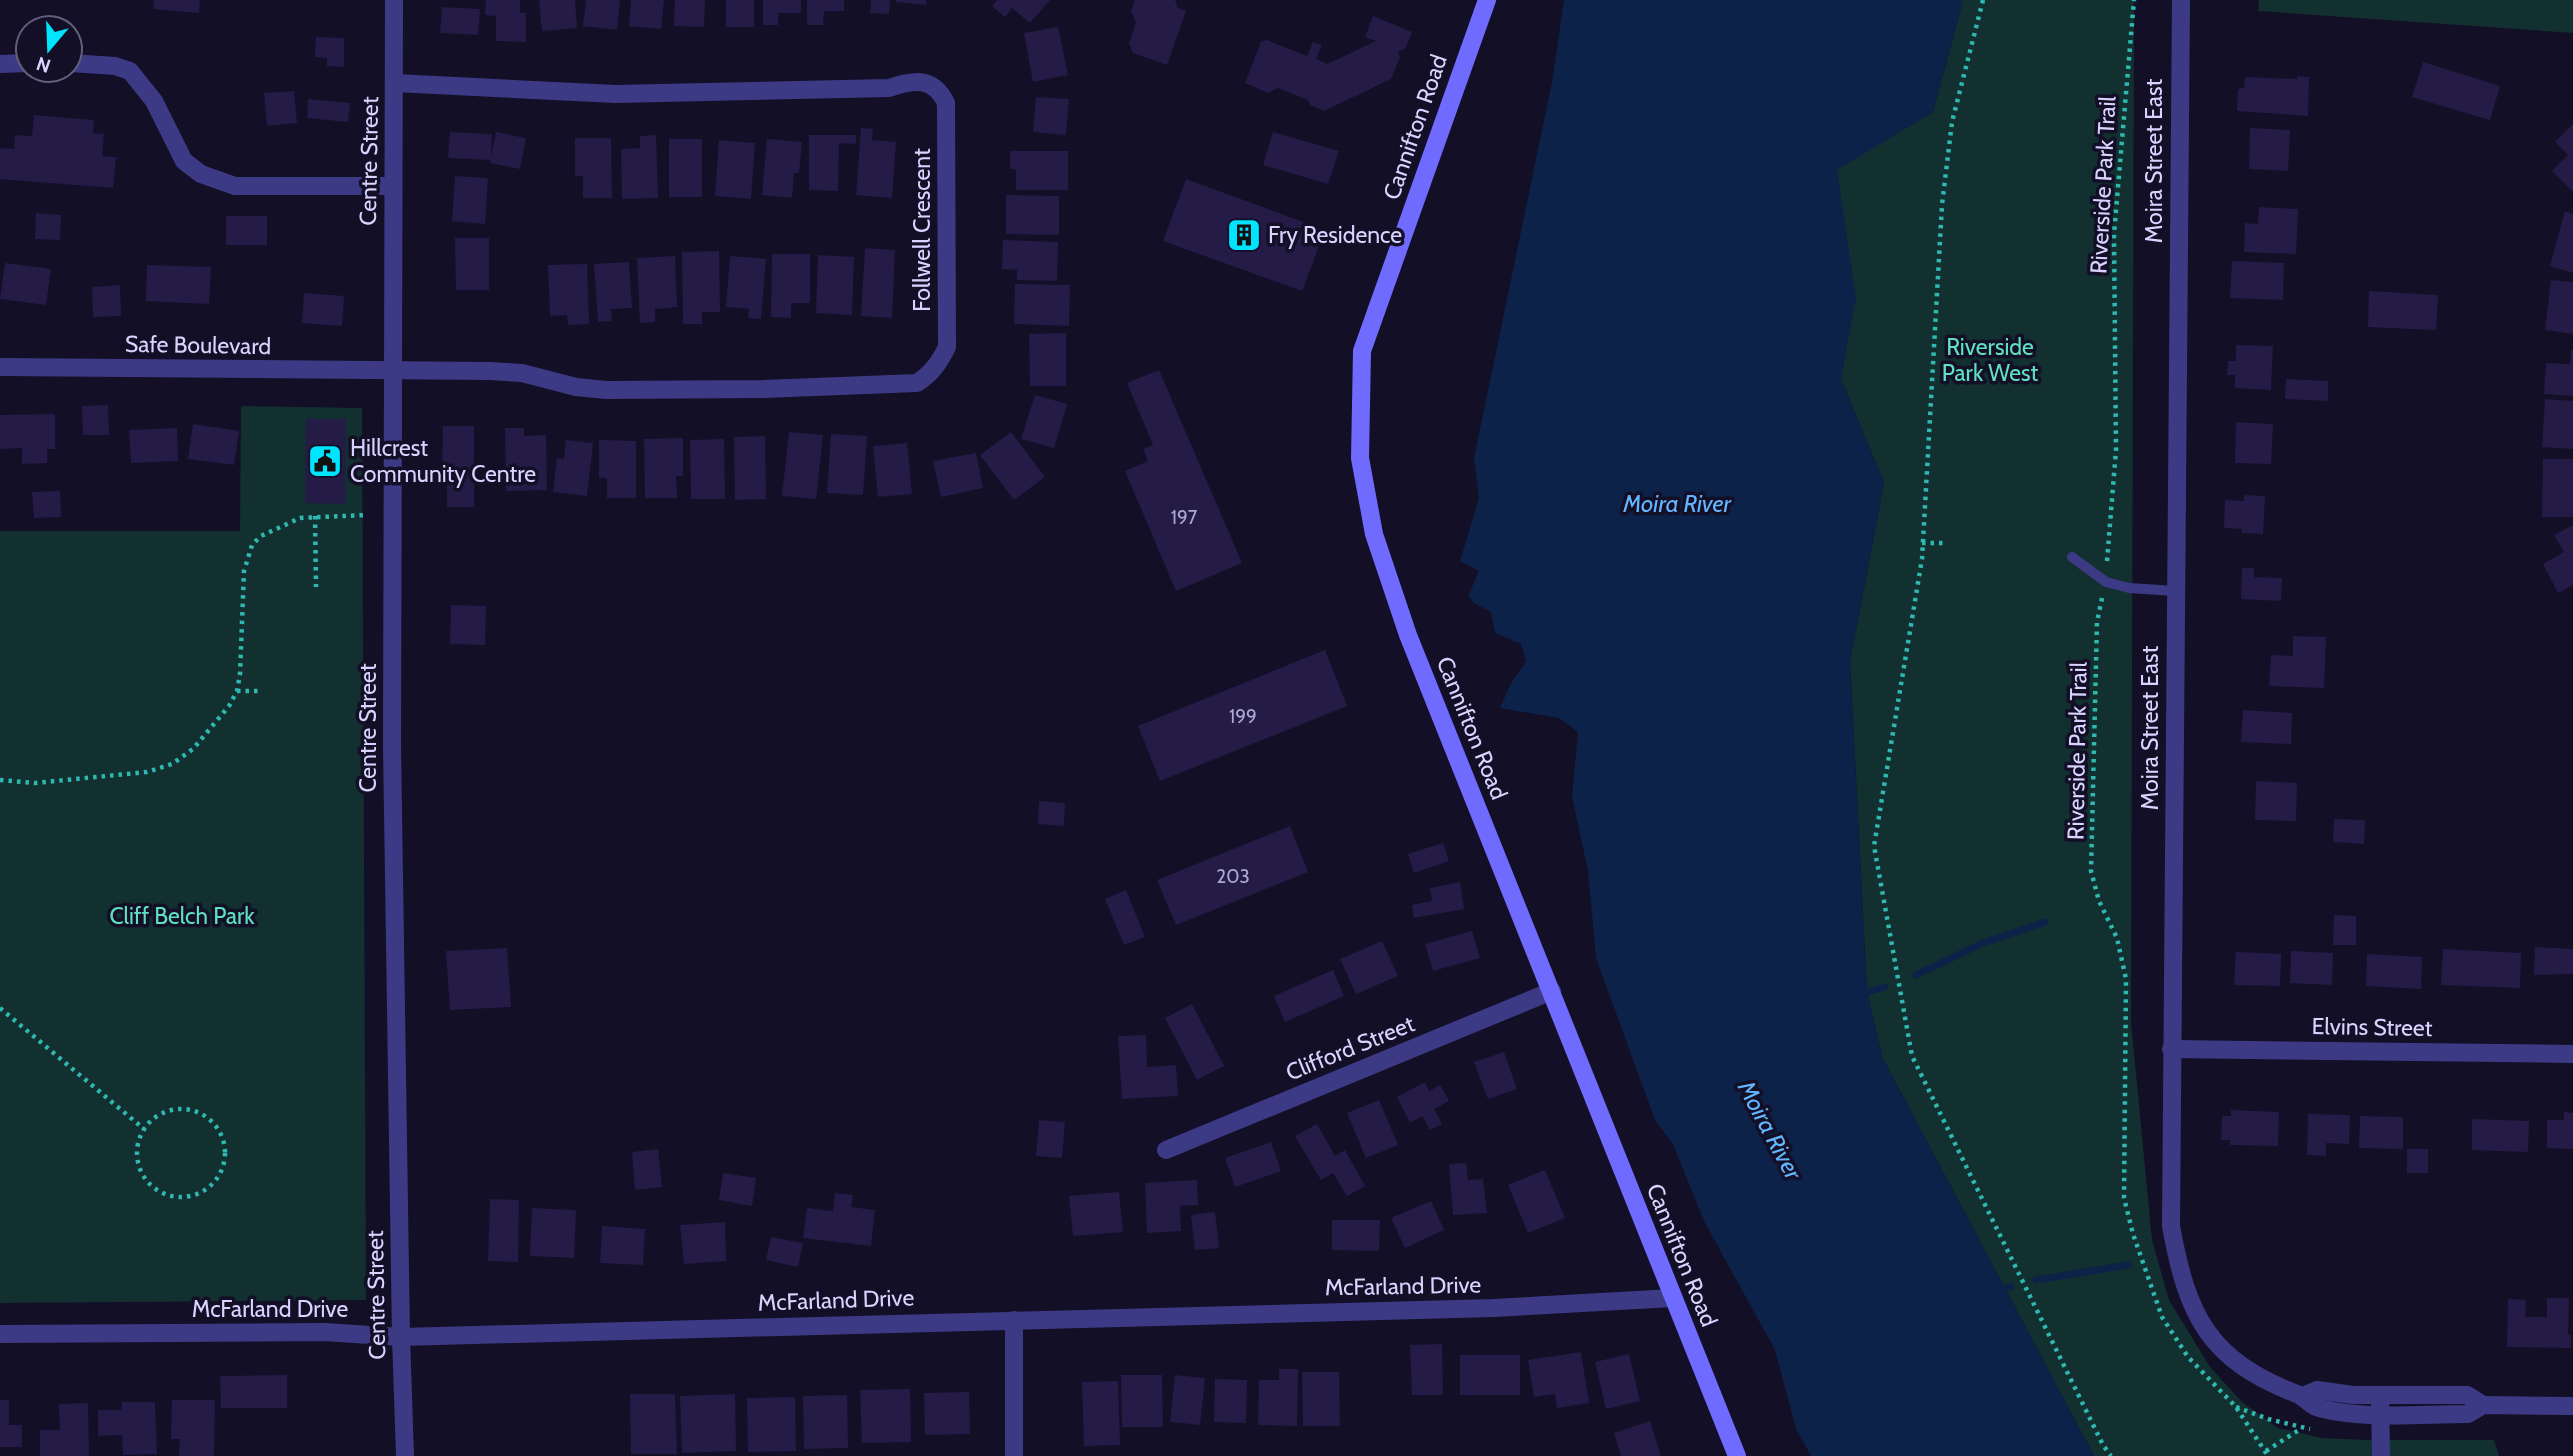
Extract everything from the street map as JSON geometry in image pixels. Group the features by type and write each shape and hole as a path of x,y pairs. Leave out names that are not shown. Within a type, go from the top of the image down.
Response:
{"main road":[{"name":"Cannifton Road","path":"1488,0 1362,351 1360,458 1374,534 1408,635 1737,1456"}],"street":[{"name":"Centre Street","path":"394,0 392,746 405,1456"},
{"name":"Moira Street East","path":"2181,0 2171,1049 2171,1226 2179,1271 2195,1314 2223,1352 2264,1381 2303,1396 2315,1407 2353,1413 2468,1413 2483,1405 2468,1395 2353,1395 2317,1390 2303,1396"},
{"path":"84,64 115,66 130,71 154,101 184,161 201,174 235,186 392,186"},
{"name":"Follwell Crescent","path":"395,83 615,94 889,88 912,81 931,85 940,90 946,103 947,346 940,363 929,376 917,383 764,389 606,390 576,387 522,373 395,371"},
{"name":"Safe Boulevard","path":"0,368 395,371"},
{"name":"Clifford Street","path":"1166,1150 1552,991"},
{"name":"Elvins Street","path":"2171,1049 2573,1054"},
{"name":"McFarland Drive","path":"0,1334 324,1332 401,1337 1494,1308 1672,1298"},
{"path":"1014,1320 1014,1456"},
{"path":"2380,1395 2381,1456"},
{"path":"2483,1405 2573,1406"}],"lane":[{"path":"2072,557 2106,582 2129,588 2175,591"}],"path":[{"path":"1983,0 1952,122 1941,205 1922,559 1874,846 1912,1056 2103,1445 2111,1456"},
{"name":"Riverside Park Trail","path":"2134,0 2115,234 2116,450 2106,582 2097,622 2091,871 2099,901 2117,938 2126,979 2124,1198 2133,1234 2162,1317 2188,1357 2236,1407 2267,1454"},
{"path":"0,780 36,783 147,772 172,764 193,749 229,706 237,691 244,571 252,545 261,536 280,526 315,516 366,515"},
{"path":"315,516 316,587"},
{"path":"1922,543 1944,543"},
{"path":"237,691 258,691"},
{"path":"0,1007 144,1129"},
{"path":"186,1108 203,1114 217,1126 225,1142 226,1160 219,1177 207,1190 192,1197 174,1197 156,1190 144,1177 137,1162 137,1144 144,1129 155,1116 169,1110 186,1108"},
{"path":"2267,1454 2302,1428"}],"green space":[{"name":"Riverside Park West","path":"1963,0 2134,0 2131,1022 2152,1240 2169,1300 2210,1367 2242,1402 2278,1428 2322,1438 2494,1440 2499,1456 2094,1456 1882,1057 1867,992 1850,661 1884,483 1841,379 1845,350 1837,169 1933,112"},
{"path":"2259,0 2573,0 2573,33 2258,11"},
{"name":"Cliff Belch Park","path":"241,406 362,408 366,1300 0,1303 0,531 240,531"}],"water":[{"name":"Moira River","path":"1564,0 1963,0 1933,112 1837,170 1856,298 1841,379 1884,483 1850,661 1867,992 1882,1057 2094,1456 1811,1456 1796,1429 1775,1350 1704,1221 1673,1144 1655,1120 1596,958 1588,871 1572,797 1578,732 1559,718 1500,708 1510,685 1526,661 1521,644 1495,633 1491,612 1474,603 1468,596 1479,571 1460,561 1479,498 1474,458 1552,82"}],"building":[{"path":"154,0 200,0 199,13 153,9"},
{"path":"486,0 520,0 520,13 526,13 526,42 496,41 496,16 485,15"},
{"path":"539,0 575,0 577,28 542,31"},
{"path":"586,0 620,0 617,30 583,26"},
{"path":"631,0 664,0 661,29 629,26"},
{"path":"675,0 705,0 704,27 674,26"},
{"path":"726,0 754,0 754,27 726,27"},
{"path":"763,0 801,0 801,13 778,13 778,25 763,25"},
{"path":"807,0 844,0 844,11 824,11 823,25 807,25"},
{"path":"871,0 890,0 889,14 870,13"},
{"path":"926,0 926,5 896,2"},
{"path":"997,0 1050,0 1030,23 1012,8 1005,17 992,6"},
{"path":"1135,0 1175,0 1178,8 1186,11 1167,65 1133,53 1129,43 1136,23 1131,11"},
{"path":"442,7 480,9 478,35 440,33"},
{"path":"1373,16 1412,32 1405,49 1398,52 1400,57 1391,79 1324,111 1310,105 1308,100 1278,88 1268,93 1245,83 1261,42 1267,40 1307,56 1313,42 1322,45 1316,59 1327,64 1376,41 1365,37"},
{"path":"1058,27 1068,75 1033,82 1024,33"},
{"path":"316,37 344,38 344,67 327,66 327,58 315,57"},
{"path":"2423,62 2500,86 2490,120 2412,97"},
{"path":"2297,76 2309,77 2308,116 2237,111 2238,89 2244,88 2245,77 2297,79"},
{"path":"294,91 297,123 267,126 264,93"},
{"path":"1036,97 1069,99 1066,135 1033,132"},
{"path":"308,99 350,103 348,122 307,118"},
{"path":"34,115 94,120 93,133 104,134 102,156 116,157 113,188 0,179 0,148 14,149 15,135 32,136"},
{"path":"2573,124 2573,192 2552,171 2568,155 2555,142"},
{"path":"861,128 873,129 872,140 896,142 892,198 856,195"},
{"path":"2250,128 2290,130 2288,171 2249,169"},
{"path":"450,132 492,134 491,160 448,158"},
{"path":"496,132 526,138 520,169 490,163"},
{"path":"1273,132 1339,151 1328,184 1263,165"},
{"path":"656,135 658,198 622,199 621,149 640,148 640,136"},
{"path":"809,135 856,135 856,144 839,143 838,191 809,190"},
{"path":"575,138 611,138 612,198 583,198 583,176 575,176"},
{"path":"669,139 702,139 702,197 669,197"},
{"path":"767,139 802,142 799,173 794,173 792,198 762,195"},
{"path":"719,140 755,143 751,199 715,196"},
{"path":"1010,151 1068,151 1068,190 1016,190 1016,169 1010,169"},
{"path":"455,176 488,178 485,224 452,221"},
{"name":"Fry Residence","path":"1186,179 1325,230 1302,291 1163,241"},
{"path":"1006,195 1059,196 1059,235 1006,234"},
{"path":"2259,207 2298,209 2296,254 2244,252 2245,223 2258,224"},
{"path":"2565,211 2573,214 2573,273 2550,266"},
{"path":"36,213 61,215 60,240 35,239"},
{"path":"226,216 267,216 267,245 226,245"},
{"path":"455,238 489,238 489,290 456,290"},
{"path":"1003,240 1058,242 1057,281 1017,280 1017,270 1002,269"},
{"path":"865,248 895,250 892,318 861,316"},
{"path":"719,251 720,312 702,312 702,324 683,324 682,252"},
{"path":"772,254 810,254 810,303 791,303 791,318 771,317"},
{"path":"818,255 854,257 852,315 816,313"},
{"path":"675,256 677,307 655,309 655,322 640,323 637,258"},
{"path":"730,256 766,259 761,319 748,318 749,309 726,307"},
{"path":"2232,261 2284,263 2283,300 2230,298"},
{"path":"629,262 632,308 611,309 612,321 598,322 594,264"},
{"path":"5,263 51,269 46,305 0,299"},
{"path":"587,264 589,324 568,325 567,315 550,316 548,265"},
{"path":"147,265 211,267 209,304 146,301"},
{"path":"2551,280 2573,282 2573,334 2545,330"},
{"path":"1015,284 1070,285 1069,326 1014,324"},
{"path":"120,285 121,316 93,317 92,287"},
{"path":"2369,291 2438,295 2436,330 2368,327"},
{"path":"304,293 344,296 342,326 302,323"},
{"path":"1066,333 1066,386 1030,386 1029,334"},
{"path":"2236,345 2273,346 2271,390 2235,388 2235,375 2227,375 2228,361 2236,361"},
{"path":"2571,350 2573,396 2544,394 2546,363 2570,364"},
{"path":"1159,370 1242,563 1176,591 1125,471 1148,461 1143,449 1153,445 1127,383"},
{"path":"2286,379 2328,381 2328,401 2285,399"},
{"path":"1035,395 1067,404 1054,448 1021,439"},
{"path":"2545,399 2573,401 2573,449 2542,447"},
{"path":"108,405 109,435 83,435 82,406"},
{"path":"55,414 55,449 47,449 47,463 22,464 22,448 0,449 0,415"},
{"name":"Hillcrest Community Centre","path":"306,419 346,419 345,504 305,503"},
{"path":"2236,422 2273,424 2271,464 2235,463"},
{"path":"193,424 239,431 234,465 188,459"},
{"path":"443,426 474,426 474,507 447,507 447,477 442,477"},
{"path":"177,428 178,461 131,463 129,430"},
{"path":"505,428 524,428 524,436 546,435 547,490 506,491"},
{"path":"789,432 823,435 816,499 782,496"},
{"path":"1011,432 1045,477 1014,500 980,455"},
{"path":"831,434 867,436 863,495 827,493"},
{"path":"765,436 766,499 735,500 734,437"},
{"path":"683,438 683,476 676,476 677,498 645,498 644,439"},
{"path":"724,439 725,499 691,499 690,440"},
{"path":"566,440 593,443 587,496 553,492 557,458 564,459"},
{"path":"599,440 636,441 636,498 607,498 607,478 599,478"},
{"path":"907,443 912,494 878,497 873,446"},
{"path":"976,453 983,488 941,497 933,461"},
{"path":"2543,459 2573,459 2573,517 2542,517"},
{"path":"60,491 61,517 34,518 32,492"},
{"path":"2244,495 2265,496 2263,534 2242,533 2242,529 2224,528 2225,500 2244,501"},
{"path":"2573,525 2573,585 2558,593 2543,564 2564,552 2554,535"},
{"path":"2242,568 2254,568 2254,577 2282,578 2281,601 2241,599"},
{"path":"451,605 486,606 485,645 450,644"},
{"path":"2293,636 2326,637 2324,688 2269,686 2271,655 2293,656"},
{"path":"1325,650 1347,706 1160,781 1138,726"},
{"path":"2243,710 2292,713 2291,744 2241,742"},
{"path":"2256,781 2297,783 2296,821 2255,820"},
{"path":"1039,801 1065,803 1064,826 1038,824"},
{"path":"2334,819 2365,820 2364,844 2333,842"},
{"path":"1290,826 1308,872 1176,925 1157,880"},
{"path":"1443,843 1449,861 1414,873 1408,854"},
{"path":"1460,882 1464,909 1414,918 1412,905 1432,901 1430,888"},
{"path":"1126,890 1145,937 1124,945 1105,899"},
{"path":"2334,915 2356,916 2356,945 2333,945"},
{"path":"1472,931 1480,958 1433,971 1425,944"},
{"path":"1382,941 1398,976 1356,994 1340,959"},
{"path":"2535,947 2573,949 2573,974 2534,975"},
{"path":"507,948 511,1007 450,1010 446,951"},
{"path":"2443,949 2521,953 2520,988 2441,985"},
{"path":"2291,951 2333,953 2332,985 2290,983"},
{"path":"2236,952 2281,954 2280,986 2234,985"},
{"path":"2367,954 2422,957 2421,989 2366,986"},
{"path":"1333,970 1344,996 1285,1022 1274,996"},
{"path":"1192,1004 1224,1066 1197,1080 1165,1018"},
{"path":"1146,1035 1147,1067 1176,1065 1178,1096 1122,1099 1118,1036"},
{"path":"1504,1052 1517,1089 1488,1099 1474,1062"},
{"path":"1425,1082 1429,1091 1440,1085 1449,1101 1434,1109 1442,1124 1430,1130 1422,1116 1410,1123 1397,1097"},
{"path":"1379,1100 1398,1145 1366,1158 1347,1113"},
{"path":"2231,1110 2279,1112 2278,1146 2230,1145 2230,1140 2221,1140 2222,1116 2231,1116"},
{"path":"2564,1112 2573,1113 2573,1149 2547,1148 2547,1120 2564,1120"},
{"path":"2308,1114 2350,1115 2349,1144 2326,1143 2326,1156 2307,1155"},
{"path":"2360,1116 2403,1117 2403,1149 2359,1148"},
{"path":"2472,1119 2529,1121 2528,1152 2472,1150"},
{"path":"1039,1120 1065,1122 1062,1158 1036,1156"},
{"path":"1317,1124 1335,1156 1345,1150 1365,1186 1347,1196 1333,1173 1321,1180 1295,1136"},
{"path":"1271,1142 1281,1171 1235,1187 1225,1158"},
{"path":"658,1149 662,1187 635,1190 632,1152"},
{"path":"2407,1149 2428,1149 2428,1173 2407,1173"},
{"path":"1466,1163 1468,1180 1483,1179 1487,1213 1453,1215 1449,1164"},
{"path":"1545,1170 1565,1218 1528,1233 1508,1185"},
{"path":"723,1173 756,1178 752,1206 719,1200"},
{"path":"1197,1180 1198,1205 1180,1206 1181,1231 1147,1233 1145,1183"},
{"path":"1119,1192 1123,1232 1073,1236 1069,1196"},
{"path":"835,1193 853,1195 851,1207 875,1210 871,1246 803,1238 807,1208 833,1211"},
{"path":"490,1199 519,1200 518,1262 488,1261"},
{"path":"1431,1201 1444,1230 1405,1248 1391,1218"},
{"path":"532,1208 576,1210 574,1258 530,1256"},
{"path":"1215,1212 1219,1248 1195,1250 1191,1215"},
{"path":"1332,1220 1380,1220 1379,1251 1332,1250"},
{"path":"725,1222 726,1261 684,1264 680,1225"},
{"path":"602,1226 645,1229 643,1265 600,1263"},
{"path":"771,1237 803,1243 798,1267 766,1260"},
{"path":"2547,1298 2569,1298 2568,1334 2571,1335 2571,1348 2507,1347 2508,1299 2526,1300 2525,1317 2547,1317"},
{"path":"1442,1344 1443,1395 1412,1395 1410,1345"},
{"path":"1581,1352 1589,1403 1557,1408 1555,1394 1534,1397 1528,1360"},
{"path":"1629,1354 1640,1401 1606,1409 1595,1362"},
{"path":"1460,1355 1520,1355 1520,1395 1460,1395"},
{"path":"1279,1369 1298,1369 1297,1426 1258,1425 1259,1380 1279,1380"},
{"path":"1302,1372 1339,1372 1340,1426 1303,1426"},
{"path":"287,1375 287,1408 221,1408 220,1376"},
{"path":"1121,1375 1162,1375 1163,1427 1122,1427"},
{"path":"1175,1375 1205,1378 1200,1425 1170,1422"},
{"path":"1215,1379 1247,1380 1246,1423 1214,1422"},
{"path":"1118,1381 1120,1445 1084,1446 1082,1382"},
{"path":"910,1389 911,1442 862,1443 860,1390"},
{"path":"969,1392 970,1434 925,1435 924,1393"},
{"path":"630,1394 675,1394 677,1454 631,1454"},
{"path":"735,1394 736,1451 682,1453 680,1396"},
{"path":"847,1395 848,1448 804,1449 803,1396"},
{"path":"795,1397 796,1451 748,1452 747,1398"},
{"path":"0,1400 9,1400 9,1425 22,1425 22,1447 0,1447"},
{"path":"172,1400 215,1400 214,1456 179,1456 180,1439 171,1439"},
{"path":"122,1402 155,1402 157,1454 123,1455 122,1435 98,1436 98,1410 121,1410"},
{"path":"88,1403 89,1456 40,1456 40,1430 60,1430 59,1404"},
{"path":"1650,1421 1661,1456 1621,1456 1614,1433"}],"waterway":[{"path":"1916,975 1983,943 2045,922"},
{"path":"1867,992 1885,987"},
{"path":"2036,1280 2128,1265"},
{"path":"2004,1288 2011,1287"}],"place":[{"name":"Fry Residence","path":"1244,235"},
{"name":"Hillcrest Community Centre","path":"325,461"}]}
